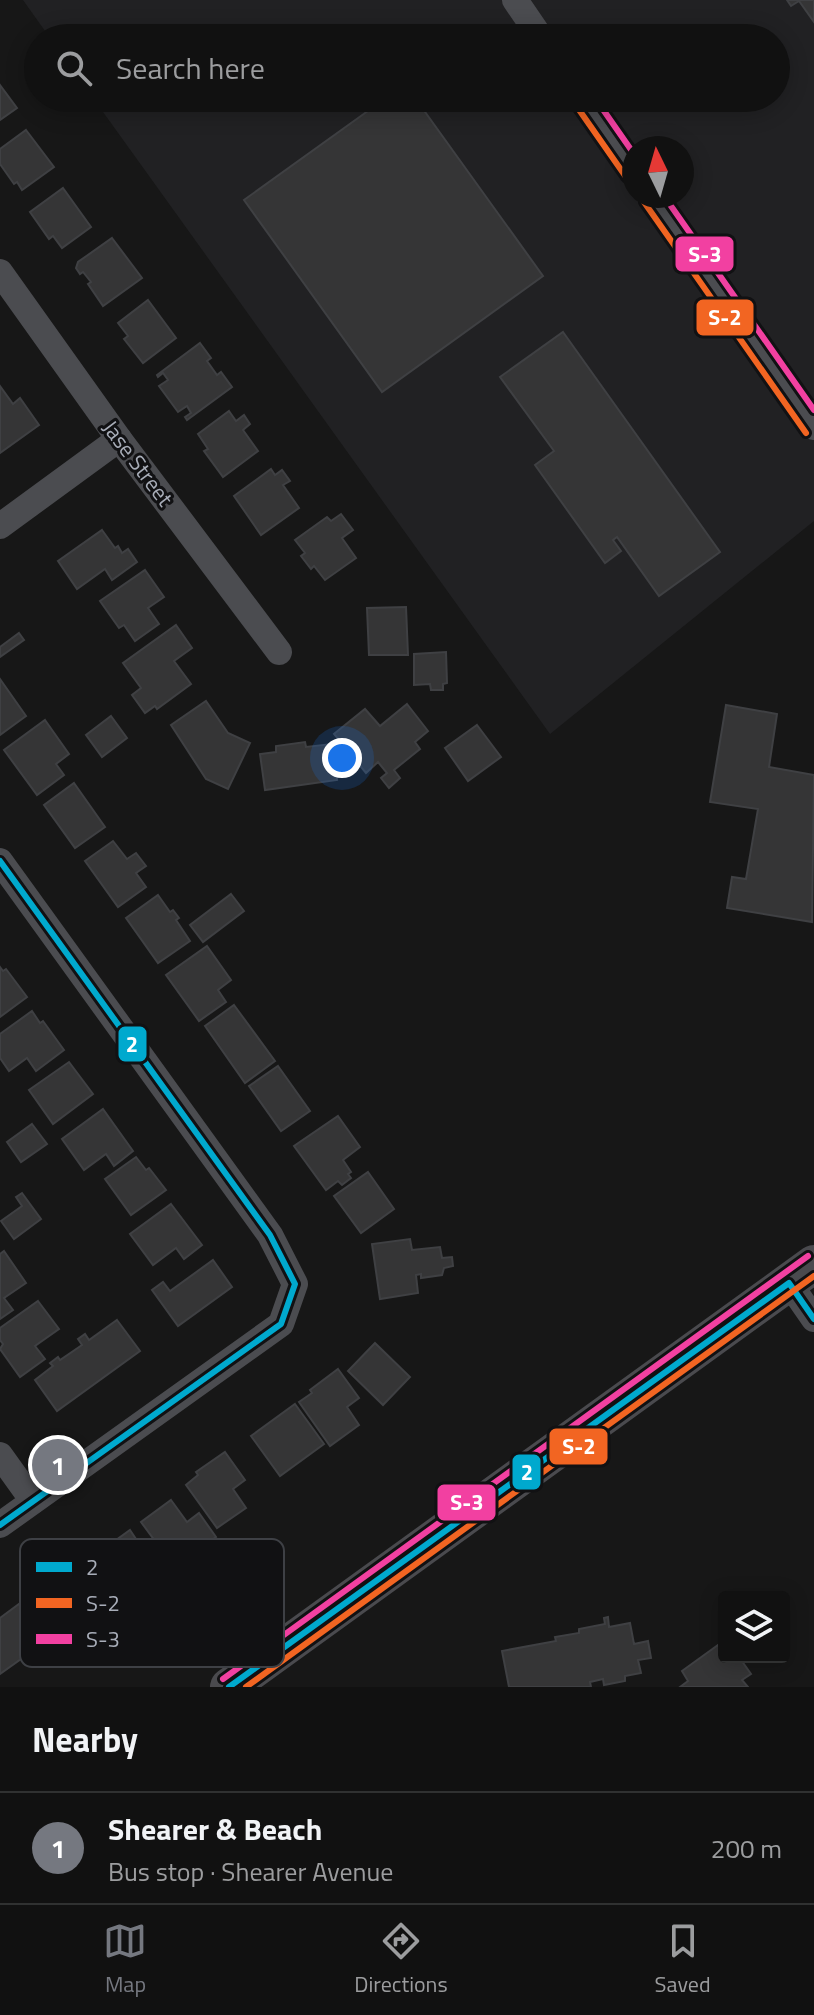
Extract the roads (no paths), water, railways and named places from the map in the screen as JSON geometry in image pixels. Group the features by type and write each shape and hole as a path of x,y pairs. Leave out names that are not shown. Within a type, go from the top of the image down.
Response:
{"main road":[{"path":"284,1647 801,1274"},
{"path":"229,1687 257,1667"}],"street":[{"path":"515,0 531,24"},
{"path":"593,112 622,154"},
{"path":"660,208 814,427"},
{"name":"Jase Street","path":"0,272 119,439 279,652"},
{"path":"0,526 119,439"},
{"path":"0,861 270,1235 295,1284 281,1324 0,1525"},
{"path":"801,1274 814,1319"},
{"path":"0,1455 33,1501"}],"place":[{"name":"Shearer & Beach","path":"58,1465"}]}
